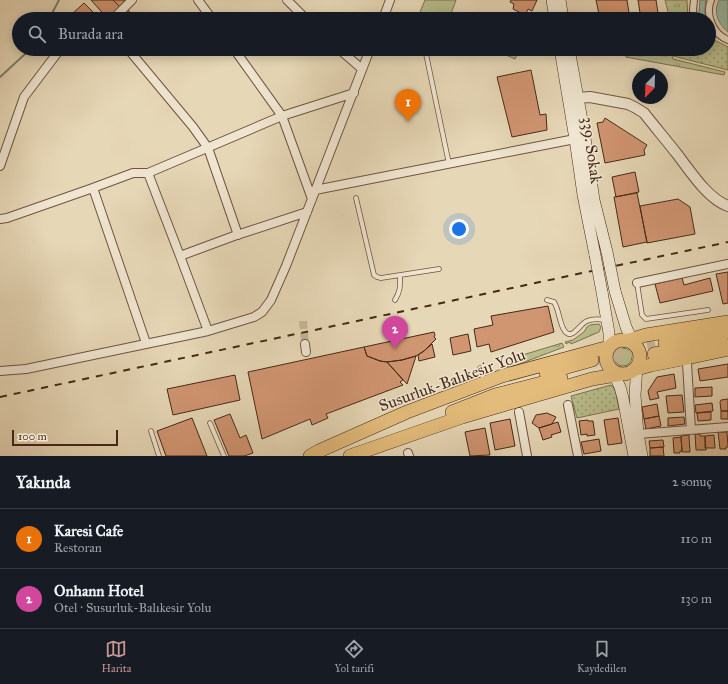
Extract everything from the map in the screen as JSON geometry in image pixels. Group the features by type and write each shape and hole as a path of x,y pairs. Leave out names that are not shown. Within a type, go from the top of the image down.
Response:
{"highway":[{"path":"631,342 638,350 639,361 626,371 609,366 606,361 607,351 617,341 631,342 646,335 728,322"},
{"path":"728,332 655,349 728,341"},
{"name":"Susurluk-Balıkesir Yolu","path":"310,456 407,412 485,382 610,347"},
{"name":"Susurluk-Balıkesir Yolu","path":"349,456 462,417 592,379 728,349"},
{"name":"Susurluk-Balıkesir Yolu","path":"317,456 447,404 489,389 595,364 495,395 451,412 349,456"}],"main road":[{"path":"552,0 554,12"},
{"path":"560,0 562,12"},
{"name":"339. Sokak","path":"561,56 583,195 602,292 610,347"},
{"name":"339. Sokak","path":"570,56 584,131 594,200 615,291 631,342"},
{"path":"626,371 635,395 638,434 642,456"},
{"path":"626,371 620,387 634,456"}],"street":[{"path":"120,12 132,0"},
{"path":"198,0 207,12"},
{"path":"287,0 299,12"},
{"path":"386,12 390,0"},
{"path":"693,12 694,0"},
{"path":"709,12 711,0"},
{"path":"716,32 728,40"},
{"path":"0,166 24,97 55,56"},
{"path":"134,56 193,127 208,148 238,235"},
{"path":"239,56 282,116 312,199"},
{"path":"347,56 362,69"},
{"path":"0,371 26,369 208,331 254,318 262,312 271,300 286,266 367,56"},
{"path":"0,219 133,173 148,173 282,116 354,93"},
{"path":"577,98 590,97 628,104 644,113 699,182 713,197 728,206"},
{"path":"315,190 575,140"},
{"path":"148,173 208,331"},
{"path":"93,188 146,343"},
{"path":"180,256 307,212"},
{"path":"637,283 728,264"},
{"path":"687,363 691,430"},
{"path":"568,405 578,456"},
{"path":"519,412 526,456"},
{"path":"638,434 728,427"}],"lane":[{"path":"426,56 449,164"},
{"path":"356,198 374,274 377,277 381,278 439,269"},
{"path":"395,300 400,288 400,275"},
{"path":"637,283 642,315 646,319 708,310"},
{"path":"547,300 554,302 558,309 564,330 570,334 573,334 587,321 596,319 606,320"},
{"path":"480,368 485,382"},
{"path":"210,423 224,456"},
{"path":"151,431 159,456"}],"green space":[{"path":"425,0 456,0 452,12 420,12"},
{"path":"665,0 687,0 688,12 668,12"},
{"path":"716,41 728,47 728,70 673,56 716,56"},
{"path":"508,56 516,56 515,59"},
{"path":"672,56 673,59 725,72 724,75 626,57"},
{"path":"599,324 601,327 599,332 571,344 570,342 566,344 565,342 573,340 584,332 590,325"},
{"path":"562,343 564,347 514,366 503,366 510,365 517,361 516,357"},
{"path":"623,348 629,351 632,357 629,363 623,366 617,363 614,357 617,351"},
{"path":"611,385 615,389 619,409 577,418 571,396"}],"shaded area":[{"path":"700,0 706,0 705,12 699,12"},
{"path":"719,0 728,0 728,32 719,22 716,9"}],"building":[{"path":"91,0 113,0 120,7 115,12 102,12"},
{"path":"113,0 125,0 120,7"},
{"path":"511,0 537,0 532,11 528,9 526,12 519,12 513,9 514,4 510,2"},
{"path":"596,0 627,0 629,12 599,12"},
{"path":"638,0 656,0 658,12 640,12"},
{"path":"84,3 93,12 74,12"},
{"path":"531,70 540,115 546,114 547,130 512,137 497,77"},
{"path":"605,118 647,145 644,150 645,155 605,163 597,123 603,122"},
{"path":"635,172 639,192 616,197 612,177"},
{"path":"637,193 647,242 623,247 614,197"},
{"path":"678,199 690,207 695,234 647,243 640,206"},
{"path":"728,272 728,303 723,304 716,274"},
{"path":"682,278 684,285 710,278 713,291 660,303 655,284"},
{"path":"548,306 554,332 491,352 489,344 477,347 474,329 493,325 491,316"},
{"path":"434,332 434,337 436,339 424,351 416,356 402,360 387,362 380,361 367,356 364,347"},
{"path":"468,334 471,351 453,355 450,338"},
{"path":"432,344 435,357 419,361 418,355"},
{"path":"364,347 367,356 387,362 403,380 400,382 403,385 326,414 328,418 312,425 310,419 262,439 248,372"},
{"path":"416,356 407,384 387,362 402,360"},
{"path":"728,364 728,377 700,381 698,369"},
{"path":"674,374 676,388 657,392 659,398 650,400 648,391 657,377"},
{"path":"235,375 240,400 173,415 167,389"},
{"path":"712,387 712,396 695,397 695,388"},
{"path":"682,395 684,412 668,413 666,396"},
{"path":"728,399 728,411 721,411 721,400"},
{"path":"712,403 713,411 696,413 695,405"},
{"path":"657,404 659,416 644,419 642,407"},
{"path":"721,411 728,411 728,419 721,419"},
{"path":"711,412 711,420 698,421 697,413"},
{"path":"547,413 556,417 552,424 539,428 532,423 536,415"},
{"path":"230,414 240,438 246,435 253,453 244,456 229,456 214,420"},
{"path":"659,416 661,426 646,429 644,419"},
{"path":"684,417 685,424 668,426 668,418"},
{"path":"192,418 207,456 166,456 157,431"},
{"path":"618,418 622,443 608,445 604,420"},
{"path":"510,419 515,446 495,450 490,423"},
{"path":"579,421 593,421 595,435 581,435"},
{"path":"558,422 561,432 551,435 552,437 543,440 539,428"},
{"path":"485,428 490,455 470,456 465,432"},
{"path":"718,432 727,432 728,447 726,447 726,449 720,449"},
{"path":"695,434 705,436 706,450 696,450"},
{"path":"689,435 690,452 682,452 681,436"},
{"path":"714,435 715,448 705,448 705,436"},
{"path":"681,437 682,451 680,451 680,453 674,453 673,438"},
{"path":"599,439 601,451 584,454 581,442"},
{"path":"663,440 664,447 650,448 649,441"},
{"path":"663,447 664,456 650,456 650,448"}],"waterway":[{"path":"53,12 59,0"},
{"path":"0,77 23,56"}],"tunnel":[{"path":"303,321 305,344"},
{"path":"592,360 655,344"}],"railway":[{"path":"0,397 728,242"}],"place":[{"name":"Karesi Cafe","path":"408,122"},
{"name":"Onhann Hotel","path":"395,349"}]}
